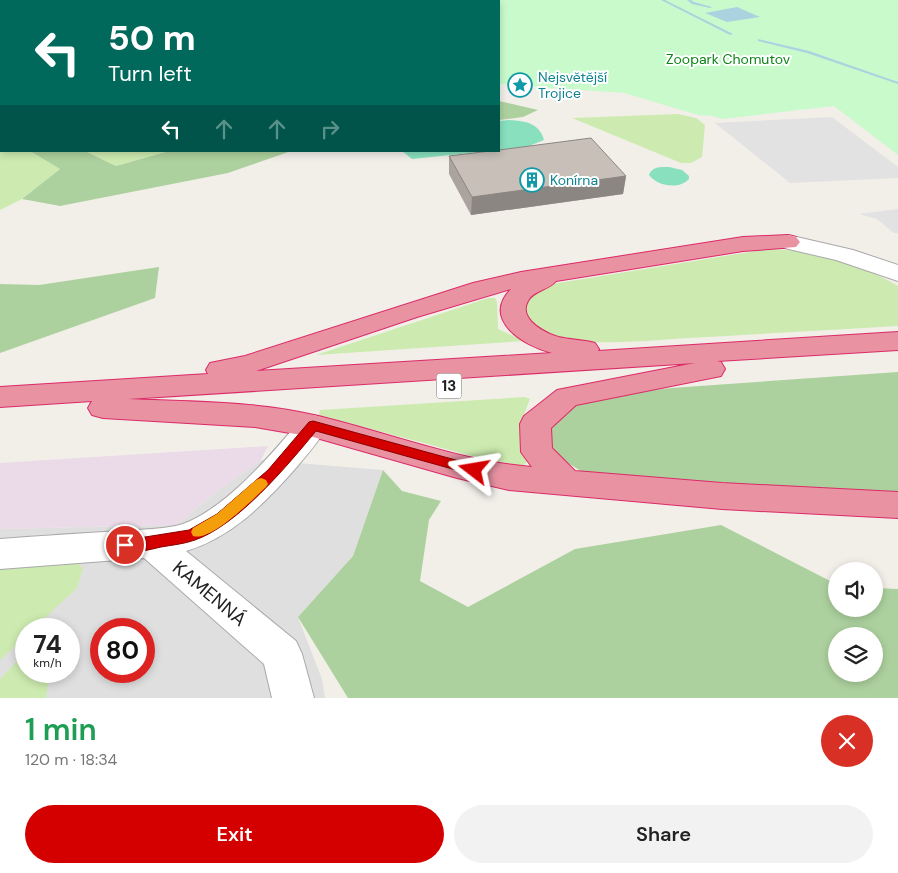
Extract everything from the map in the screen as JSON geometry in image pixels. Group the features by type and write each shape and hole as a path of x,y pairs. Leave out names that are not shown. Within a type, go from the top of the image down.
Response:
{"highway":[{"path":"106,400 249,364 482,288 521,279 743,244 788,242"},
{"path":"574,272 535,282 520,292 514,302 513,314 519,324 532,334 556,346 652,355"},
{"name":"13","path":"0,415 106,400 652,355 898,341"},
{"name":"13","path":"0,397 106,400 898,359"},
{"path":"567,484 537,452 534,424 567,397 711,369"},
{"path":"106,400 255,416 313,426 457,466 501,476 567,484 722,496 898,505"}],"street":[{"path":"788,242 870,261 898,274"},
{"path":"0,554 151,543 192,535 222,518 273,473 313,426"},
{"name":"KAMENNÁ","path":"151,543 282,654 293,698"}],"shaded area":[{"path":"832,117 898,167 898,178 790,183 715,123"},
{"path":"898,209 898,233 894,233 877,219 859,214"},
{"path":"268,446 261,460 220,489 176,525 0,529 0,463"},
{"path":"261,460 383,470 353,556 298,617 322,679 325,698 0,698 0,529 176,525 220,489"}],"green space":[{"name":"Zoopark Chomutov","path":"500,0 898,0 898,155 834,106 722,119 698,115 624,93 500,84"},
{"path":"500,101 538,110 523,117 500,120"},
{"path":"678,114 696,118 705,125 702,157 691,163 681,163 572,118"},
{"path":"500,121 521,121 531,124 539,130 544,140 524,148 500,150"},
{"path":"0,152 32,152 60,169 22,199 0,210"},
{"path":"32,152 87,152 116,166 165,152 288,152 228,173 60,206 22,199 60,169"},
{"path":"87,152 165,152 116,166"},
{"path":"403,152 479,152 412,159"},
{"path":"660,167 682,170 689,176 689,179 680,185 668,185 657,182 649,175 652,170"},
{"path":"768,249 802,252 836,259 852,264 898,286 898,326 596,342 555,336 539,328 525,315 526,296 546,285"},
{"path":"159,267 155,298 0,353 0,284 39,285"},
{"path":"488,298 495,298 497,302 498,329 524,341 316,355"},
{"path":"898,372 898,495 586,474 563,460 552,446 551,429 556,415 573,405 610,395 671,388"},
{"path":"525,397 530,399 521,422 520,441 527,462 523,466 468,455 319,415 320,410"},
{"path":"383,470 402,491 441,501 429,520 420,581 468,607 575,549 721,525 828,580 828,617 883,617 883,588 898,589 898,698 348,698 298,617 353,556"},
{"path":"74,561 83,568 77,588 45,618 15,618 15,646 0,660 0,566"},
{"path":"15,663 15,683 48,683 46,698 0,698 0,679"}],"water":[{"path":"737,7 760,17 727,22 705,13"}],"building":[{"path":"591,138 626,176 472,197 449,156 500,152 500,150"}],"waterway":[{"path":"663,0 731,34"},
{"path":"689,0 693,3 710,7"},
{"path":"759,40 808,52 898,83"}],"slow traffic":[{"path":"198,532 222,518 261,484"}],"place":[{"name":"Nejsvětější Trojice","path":"520,85"},
{"name":"Konírna","path":"532,180"}],"route":[{"path":"125,545 151,543 192,535 222,518 273,473 313,426 474,470"}]}
